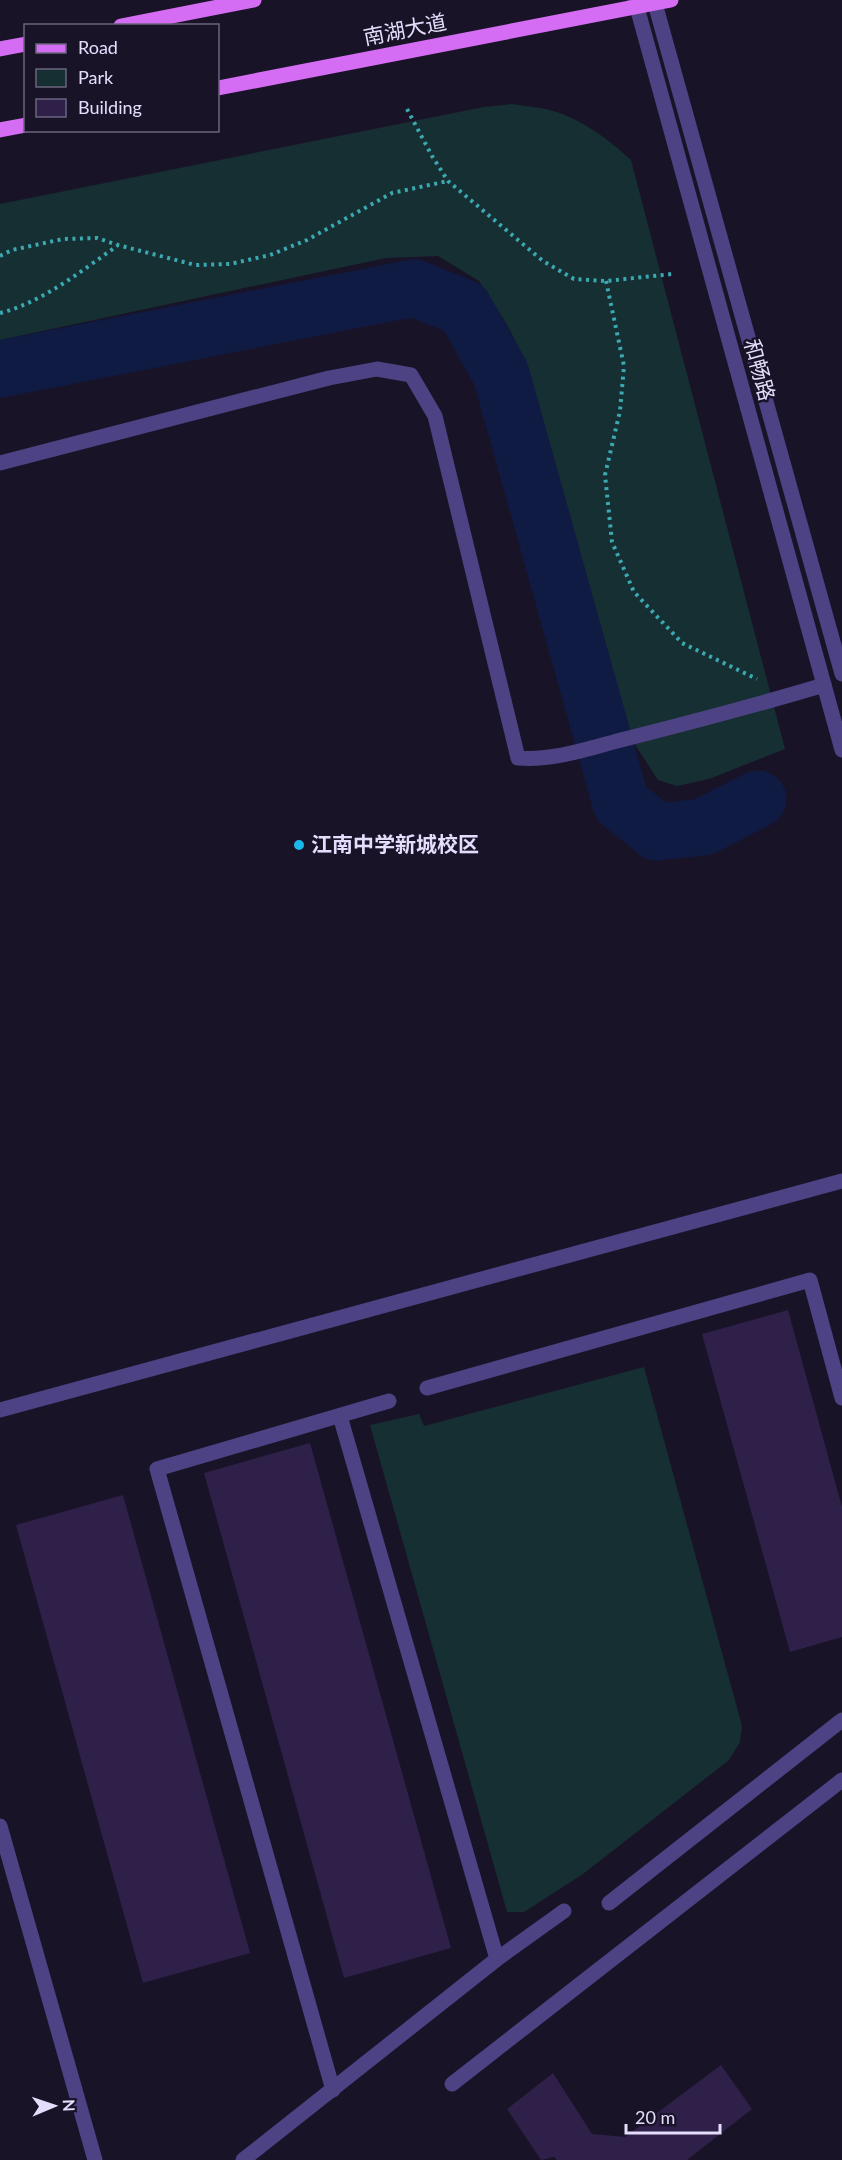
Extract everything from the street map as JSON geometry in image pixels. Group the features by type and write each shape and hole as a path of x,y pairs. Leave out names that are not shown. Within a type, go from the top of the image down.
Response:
{"main road":[{"path":"131,24 254,0"},
{"name":"南湖大道","path":"219,88 636,3 671,0"},
{"path":"0,49 24,44"},
{"path":"0,130 24,125"}],"street":[{"name":"和畅路","path":"654,2 842,674"},
{"name":"和畅路","path":"636,3 842,750"},
{"path":"0,463 329,378 377,369 411,375 435,416 518,758 535,759 568,753 647,734 824,685"},
{"path":"0,1410 842,1181"},
{"path":"427,1388 810,1280 842,1398"},
{"path":"333,2090 158,1469 389,1401"},
{"path":"340,1416 497,1959"},
{"path":"609,1903 842,1720"},
{"path":"452,2084 842,1780"},
{"path":"0,1826 95,2160"},
{"path":"243,2160 497,1959 564,1911"}],"path":[{"path":"406,109 448,181 543,261 574,279 606,281 672,274"},
{"path":"0,256 12,250 63,239 97,238 195,265 230,264 270,255 307,240 392,193 448,181"},
{"path":"0,314 16,309 66,282 118,245"},
{"path":"606,281 624,366 620,411 605,475 612,542 625,572 634,592 682,643 791,695"}],"green space":[{"path":"512,104 546,109 570,117 602,136 631,160 785,749 709,779 677,786 658,780 619,720 518,346 479,281 438,256 386,258 0,340 0,204 484,107"},
{"path":"644,1367 742,1726 740,1742 729,1760 583,1874 524,1912 507,1912 370,1425 419,1414 424,1426"}],"building":[{"path":"788,1310 842,1507 842,1637 790,1652 702,1334"},
{"path":"310,1443 451,1948 344,1978 204,1473"},
{"path":"123,1495 250,1953 143,1983 16,1525"},
{"path":"721,2065 752,2109 687,2160 557,2160 554,2157 541,2160 507,2109 553,2073 592,2134 625,2137"}],"waterway":[{"path":"0,369 414,288 464,308 501,374 621,803 657,832 703,827 758,799"}],"place":[{"name":"江南中学新城校区","path":"299,845"}]}
